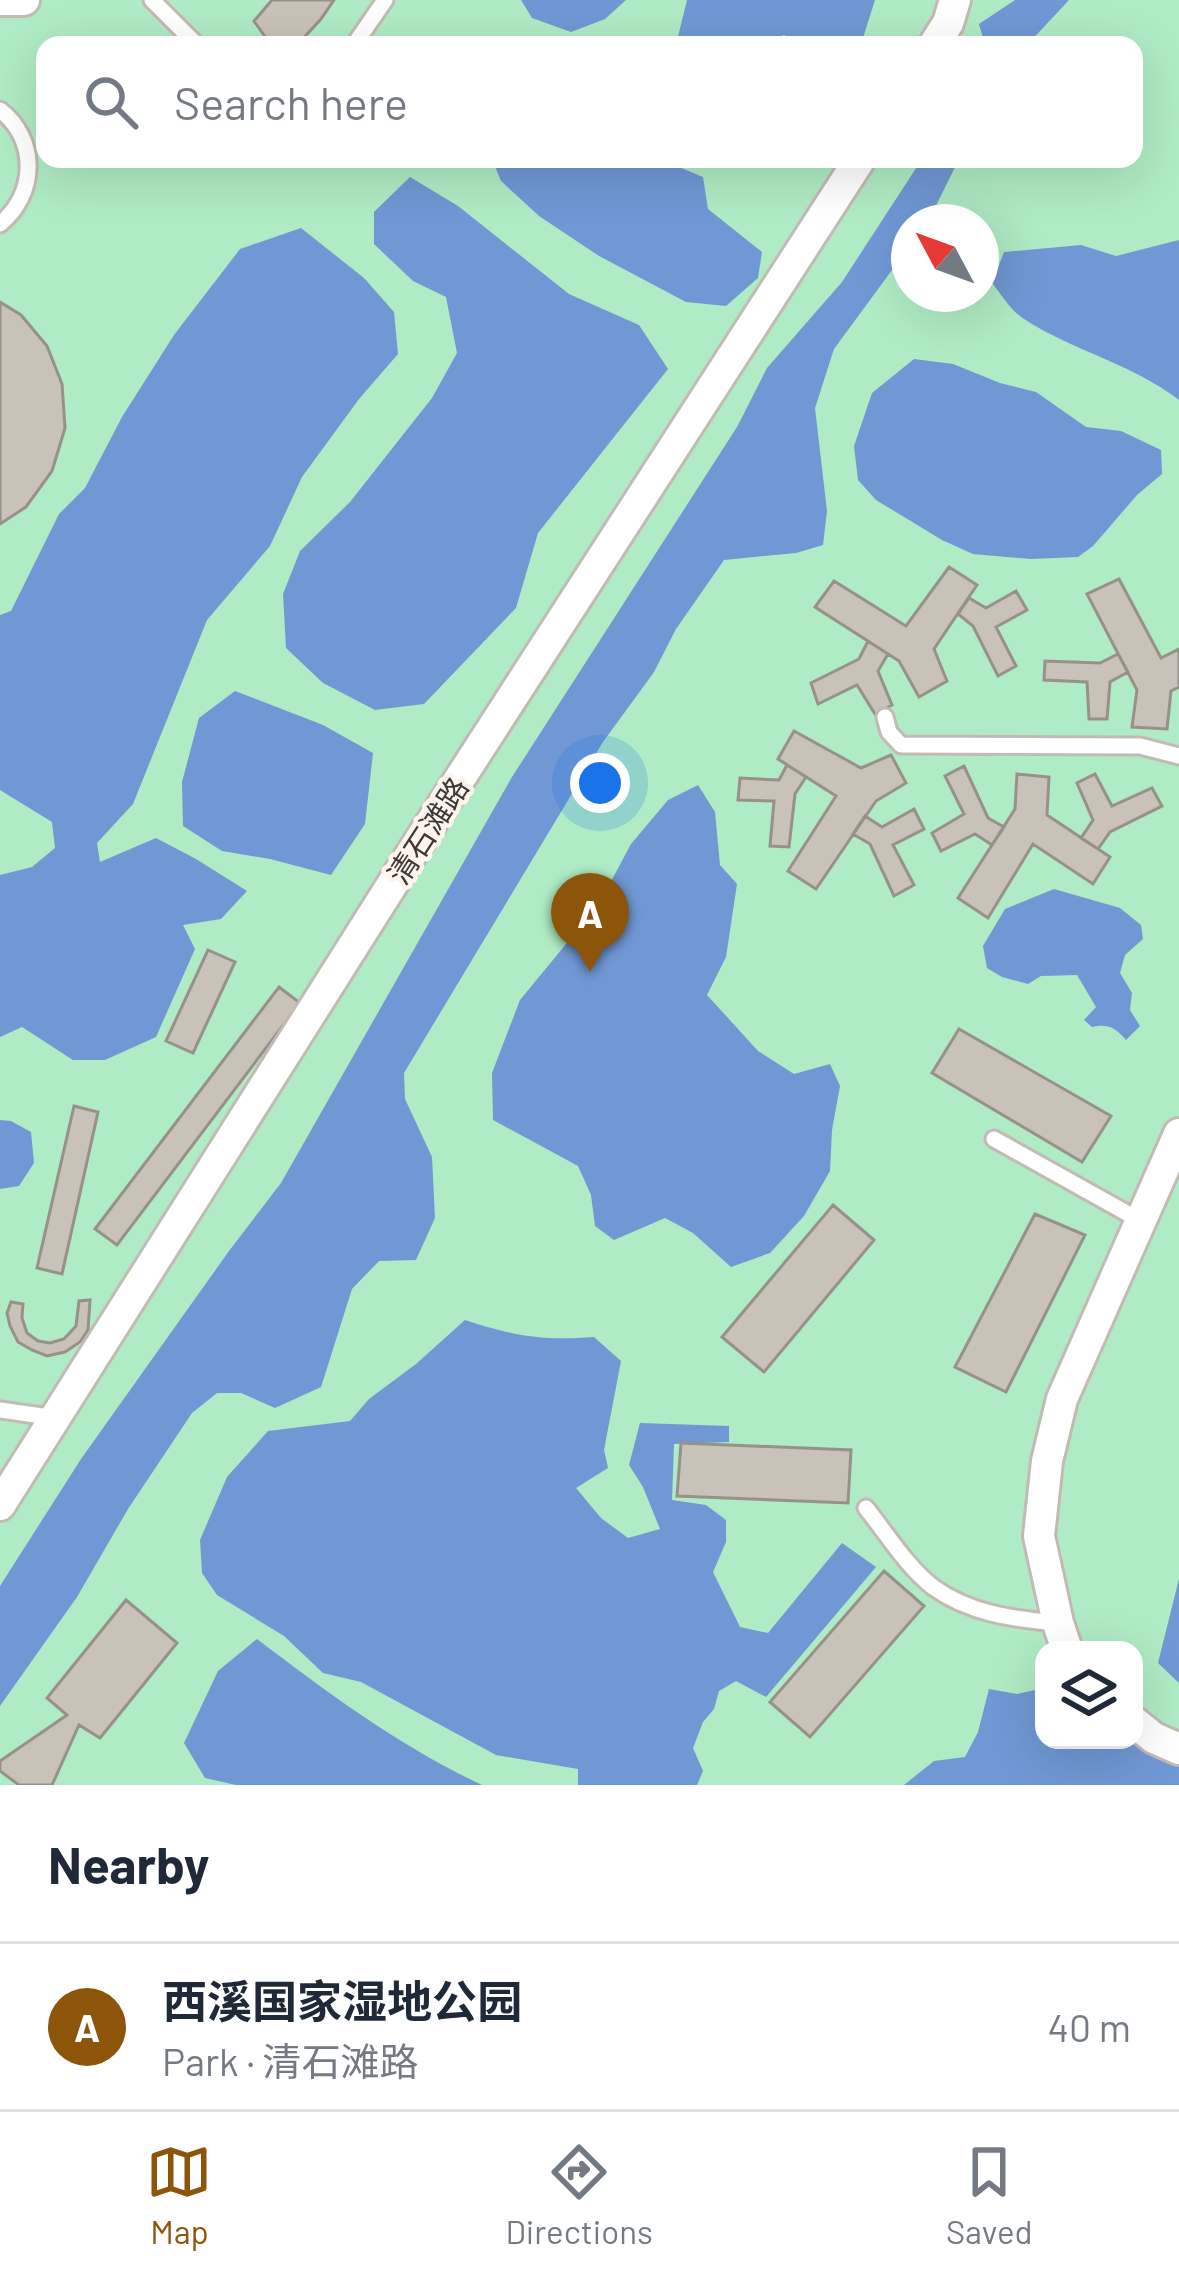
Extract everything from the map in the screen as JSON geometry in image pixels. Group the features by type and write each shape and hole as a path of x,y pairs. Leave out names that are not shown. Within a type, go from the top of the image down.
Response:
{"street":[{"path":"0,0 24,0"},
{"path":"940,36 955,0"},
{"name":"清石滩路","path":"0,1505 424,833 854,168"},
{"path":"1062,1637 1039,1536 1047,1461 1062,1399 1179,1134"},
{"path":"1143,1729 1179,1749"}],"lane":[{"path":"152,0 188,36"},
{"path":"360,36 386,0"},
{"path":"0,110 10,117 27,146 29,180 11,214 0,224"},
{"path":"885,717 889,732 901,745 1140,746 1179,756"},
{"path":"994,1139 1141,1221"},
{"path":"0,1410 56,1418"},
{"path":"866,1508 934,1587 975,1609 1062,1637"}],"green space":[{"path":"0,0 1179,0 1179,1785 0,1785"}],"water":[{"path":"521,0 626,0 605,19 571,32 532,18"},
{"path":"687,0 875,0 864,36 678,36"},
{"path":"1015,0 1069,0 1035,36 982,36 979,24"},
{"path":"496,168 682,168 703,177 708,209 762,252 758,278 726,306 686,302 599,256 539,216 501,181"},
{"path":"916,168 955,168 937,204 893,204"},
{"path":"410,177 458,206 569,294 639,325 668,369 538,533 516,608 424,704 375,710 323,683 286,648 283,594 300,551 350,502 432,398 457,353 446,297 413,281 374,244 374,212"},
{"path":"891,207 891,271 834,349 815,408 827,511 823,545 796,553 724,560 676,629 654,672 603,742 404,1073 405,1099 432,1157 435,1218 416,1260 379,1261 352,1289 321,1387 275,1408 241,1393 217,1393 192,1413 77,1597 0,1706 0,1586 81,1459 281,1183 512,777 737,427 767,368 842,282"},
{"path":"301,228 364,278 394,312 398,354 302,477 270,546 207,620 133,804 97,843 100,862 156,838 247,891 221,919 183,925 195,949 156,1037 105,1060 73,1060 22,1027 0,1037 0,875 32,867 55,848 52,822 0,790 0,615 11,611 59,514 85,488 122,417 174,335 240,249"},
{"path":"1179,240 1179,400 1024,319 999,292 1004,252 1081,245 1116,256"},
{"path":"914,359 953,364 1036,392 1086,427 1121,431 1161,450 1162,474 1078,557 973,554 942,540 876,500 858,480 854,446 872,393"},
{"path":"235,691 323,725 373,753 365,824 331,875 222,851 183,826 182,782 199,718"},
{"path":"698,785 715,812 720,865 737,884 726,957 707,995 758,1051 794,1074 830,1064 840,1086 830,1171 804,1216 770,1253 731,1267 693,1233 665,1218 614,1240 595,1226 591,1195 578,1166 493,1120 492,1073 520,1000 599,904 631,844 668,800"},
{"path":"1054,889 1120,908 1141,925 1143,939 1125,955 1120,973 1132,993 1130,1010 1140,1026 1126,1040 1111,1028 1092,1027 1084,1020 1096,1007 1077,975 1041,976 1028,984 987,968 983,946 1005,909"},
{"path":"0,1120 31,1132 34,1163 19,1186 0,1189"},
{"path":"465,1320 528,1336 594,1337 621,1361 604,1450 608,1468 576,1488 601,1518 628,1538 660,1529 629,1465 640,1423 729,1426 729,1442 674,1444 672,1500 706,1505 726,1520 726,1542 713,1572 740,1627 768,1633 842,1543 876,1567 766,1697 736,1681 719,1691 693,1748 703,1771 697,1785 578,1785 578,1769 496,1755 361,1682 323,1673 284,1636 217,1595 202,1573 200,1540 227,1477 268,1431 350,1421 369,1399"},
{"path":"1179,1579 1179,1683 1158,1663"},
{"path":"257,1639 394,1736 482,1785 236,1785 205,1778 184,1743 218,1671"},
{"path":"989,1689 1017,1694 1035,1690 1035,1749 1143,1749 1143,1744 1179,1762 1179,1785 904,1785 934,1761 965,1757 978,1732"}],"building":[{"path":"272,0 334,0 305,36 265,36 254,21"},
{"path":"0,302 21,315 47,346 62,384 65,428 52,471 26,507 0,524"},
{"path":"949,567 977,585 934,649 947,681 919,697 899,661 815,607 834,581 906,626"},
{"path":"1119,579 1161,658 1179,649 1179,687 1171,691 1167,729 1132,727 1137,690 1087,594"},
{"path":"1016,591 1027,610 996,627 1016,666 998,676 973,626 958,614 969,598 986,608"},
{"path":"868,641 888,654 878,671 892,705 875,714 857,685 818,704 811,683 859,659"},
{"path":"1118,654 1128,672 1110,682 1107,719 1089,719 1087,682 1044,680 1045,661 1100,663"},
{"path":"794,731 861,768 891,755 906,783 876,801 816,889 788,871 836,796 778,759"},
{"path":"787,765 806,777 795,794 789,847 770,846 774,801 738,800 740,778 779,780"},
{"path":"964,766 988,818 1004,827 992,845 975,834 941,851 932,833 964,814 945,776"},
{"path":"1017,774 1049,777 1047,815 1110,857 1093,884 1033,844 988,918 958,898 1015,809"},
{"path":"1095,774 1112,806 1152,788 1162,806 1110,832 1098,849 1081,838 1093,820 1077,783"},
{"path":"914,809 924,829 893,845 914,885 894,896 870,844 853,834 865,816 882,827"},
{"path":"208,950 235,962 193,1053 166,1041"},
{"path":"279,987 300,1003 117,1245 95,1229"},
{"path":"959,1029 1111,1116 1082,1162 932,1073"},
{"path":"74,1106 98,1112 62,1274 37,1268"},
{"path":"833,1205 874,1240 764,1372 722,1337"},
{"path":"1035,1214 1085,1235 1006,1392 955,1367"},
{"path":"90,1300 88,1330 65,1352 47,1356 32,1350 18,1342 10,1326 11,1302 23,1304 27,1333 50,1343 64,1339 76,1326 79,1301"},
{"path":"681,1443 851,1450 848,1503 677,1496"},
{"path":"884,1571 924,1606 810,1737 770,1702"},
{"path":"126,1600 177,1643 100,1738 79,1725 52,1785 19,1785 0,1771 0,1761 67,1715 47,1698"}],"place":[{"name":"西溪国家湿地公园","path":"590,972"}]}
